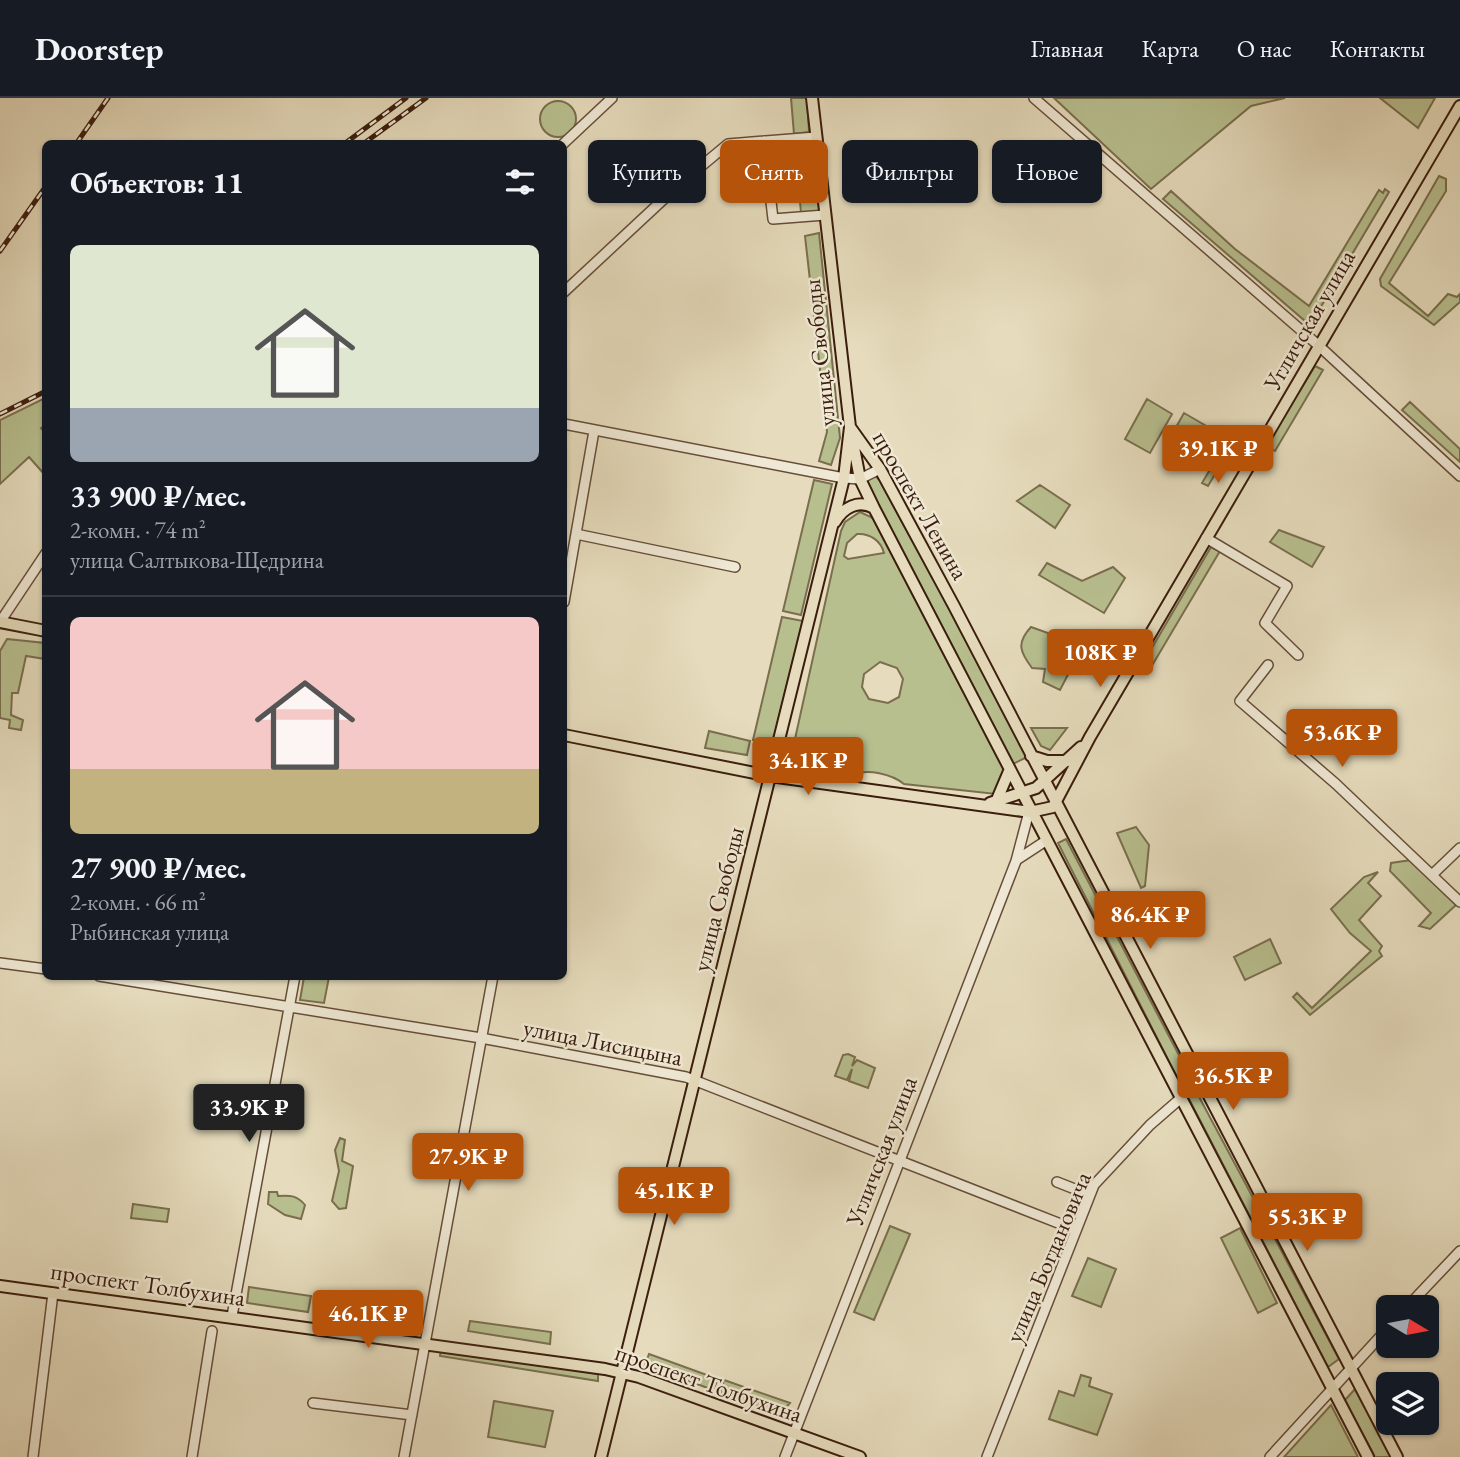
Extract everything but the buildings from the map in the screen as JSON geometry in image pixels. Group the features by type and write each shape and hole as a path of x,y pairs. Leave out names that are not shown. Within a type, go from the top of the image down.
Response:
{"main road":[{"name":"улица Свободы","path":"601,1457 844,478 850,427 812,98"},
{"name":"Угличская улица","path":"1038,802 1090,737 1460,106"},
{"name":"проспект Ленина","path":"850,427 880,469 1031,756 1047,839 1368,1457"},
{"name":"проспект Ленина","path":"850,427 860,479 1010,769 1038,802 1202,1086 1397,1457"},
{"path":"830,531 836,519 848,507 859,504 874,508"},
{"path":"0,622 42,630"},
{"path":"567,736 770,776 977,803 1001,805 1038,802"},
{"name":"Угличская улица","path":"1038,802 1068,761 1090,737"},
{"path":"1031,756 1052,761 1068,761"},
{"path":"1001,805 1010,769"},
{"path":"1001,805 1038,802"},
{"path":"1181,1098 1202,1086"},
{"name":"проспект Толбухина","path":"0,1286 425,1342 622,1372 860,1457"}],"street":[{"path":"567,140 612,98"},
{"path":"1034,98 1318,345 1460,476"},
{"path":"777,140 816,137"},
{"path":"567,289 720,151"},
{"path":"771,203 773,219 825,215"},
{"path":"567,425 844,478 860,479 880,469"},
{"path":"567,585 594,431"},
{"path":"576,534 735,567"},
{"path":"1206,538 1287,586 1265,622 1298,655"},
{"path":"0,622 42,559"},
{"path":"1268,665 1240,701 1336,784 1460,902"},
{"name":"Угличская улица","path":"785,1457 1038,802"},
{"path":"1016,861 1047,839"},
{"path":"1433,874 1460,848"},
{"path":"0,963 42,968"},
{"name":"улица Лисицына","path":"124,980 481,1038 695,1079 1076,1230"},
{"path":"232,1316 294,980"},
{"path":"404,1457 492,980"},
{"name":"улица Богдановича","path":"987,1457 1099,1177 1181,1098"},
{"path":"1057,1182 1090,1195"},
{"path":"1418,1295 1460,1251"},
{"path":"33,1457 53,1293"},
{"path":"192,1457 212,1331"},
{"path":"1270,1457 1376,1341"},
{"path":"313,1403 412,1415"}],"green space":[{"path":"791,98 807,98 809,132 794,134"},
{"path":"1054,98 1285,98 1251,106 1151,189 1102,143 1102,140 1099,140"},
{"path":"1380,98 1435,98 1418,128"},
{"path":"558,101 570,107 576,119 570,131 558,137 546,131 540,119 546,107"},
{"path":"1439,176 1446,179 1446,191 1389,283 1428,316 1448,294 1457,297 1460,294 1460,302 1434,325 1381,286 1380,279"},
{"path":"1385,189 1389,192 1313,320 1305,321 1163,199 1171,191 1235,249 1309,306 1379,190 1383,193"},
{"path":"800,203 818,203 819,211 801,213"},
{"path":"819,233 840,438 831,465 819,461 827,432 805,236"},
{"path":"1315,366 1323,370 1275,451 1266,446"},
{"path":"42,399 42,472 29,457 0,484 0,420"},
{"path":"1147,399 1172,414 1150,453 1125,439"},
{"path":"1410,402 1460,449 1460,462 1402,410"},
{"path":"1184,413 1234,442 1208,486 1202,483 1221,451 1203,438 1199,443 1175,429"},
{"path":"875,476 883,483 1027,757 1013,764 868,486 868,479"},
{"path":"814,480 832,484 801,615 783,611"},
{"path":"1040,485 1070,505 1055,528 1017,501"},
{"path":"860,512 873,518 1003,766 1005,774 996,794 904,784 886,775 872,772 853,776 789,766 845,522","holes":["857,534 874,539 884,553 848,559 844,556 847,543","880,662 897,668 903,679 899,697 888,703 869,699 862,687 864,674"]},
{"path":"1279,530 1324,547 1312,567 1270,542"},
{"path":"1211,547 1220,551 1147,674 1139,670"},
{"path":"1047,563 1082,581 1113,567 1125,578 1104,613 1039,575"},
{"path":"782,617 803,621 772,745 753,740"},
{"path":"1031,627 1048,633 1053,656 1074,663 1060,690 1043,682 1045,669 1032,668 1025,657 1021,648 1023,638"},
{"path":"7,639 42,643 42,659 26,656 18,693 12,693 11,715 23,720 21,730 9,728 10,720 0,718 0,651"},
{"path":"1031,728 1067,728 1050,750 1041,746"},
{"path":"709,731 750,741 747,755 705,748"},
{"path":"1136,827 1149,845 1145,886 1141,888 1117,833"},
{"path":"1066,839 1194,1084 1183,1089 1058,843"},
{"path":"1411,860 1456,905 1430,929 1419,926 1431,913 1390,871 1391,863"},
{"path":"1378,872 1368,883 1381,896 1359,920 1382,946 1379,951 1382,956 1310,1015 1293,997 1297,993 1312,1008 1371,951 1350,933 1331,909 1364,877"},
{"path":"1270,939 1281,963 1245,980 1234,957"},
{"path":"303,980 328,980 324,1003 300,1000"},
{"path":"843,1055 855,1057 852,1066 857,1060 875,1068 868,1088 849,1081 852,1069 847,1080 835,1076"},
{"path":"1197,1093 1339,1359 1328,1367 1188,1097"},
{"path":"340,1138 345,1140 342,1161 353,1166 346,1208 339,1209 332,1201 339,1171 335,1150"},
{"path":"269,1192 299,1199 305,1205 301,1219 285,1215 268,1204"},
{"path":"133,1204 169,1209 167,1222 131,1218"},
{"path":"890,1226 910,1234 874,1320 854,1312"},
{"path":"1240,1228 1277,1303 1258,1313 1221,1238"},
{"path":"1088,1258 1116,1269 1101,1307 1072,1296"},
{"path":"249,1287 311,1296 308,1312 247,1303"},
{"path":"470,1321 551,1332 550,1344 468,1331"},
{"path":"441,1349 598,1374 598,1381 440,1356"},
{"path":"649,1354 718,1379 713,1390 645,1365"},
{"path":"1081,1375 1091,1378 1089,1386 1112,1394 1097,1435 1049,1419 1059,1391 1074,1396"},
{"path":"724,1380 790,1403 780,1414 720,1393"},
{"path":"1356,1388 1376,1427 1376,1435 1380,1435 1391,1457 1375,1457 1345,1400"},
{"path":"494,1401 553,1411 545,1447 488,1437"},
{"path":"1331,1405 1358,1457 1284,1457"}],"railway":[{"path":"79,140 108,98"},
{"path":"349,140 406,98"},
{"path":"368,140 426,98"},
{"path":"0,251 42,192"},
{"path":"0,414 42,393"}]}
